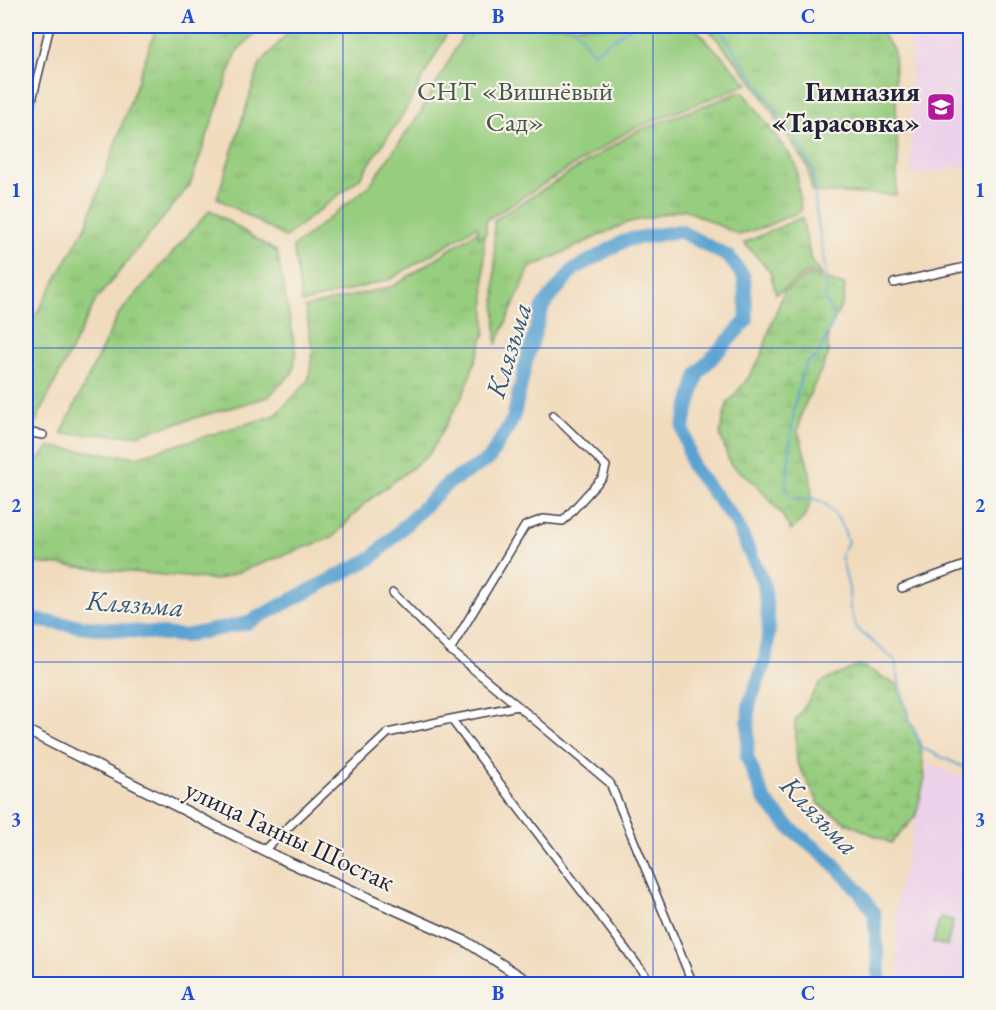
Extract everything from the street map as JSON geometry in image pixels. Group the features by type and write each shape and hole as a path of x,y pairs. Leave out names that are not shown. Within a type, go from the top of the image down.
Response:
{"main road":[{"name":"улица Ганны Шостак","path":"26,730 264,850 465,941 532,984"}],"street":[{"path":"26,125 50,26"},
{"path":"894,282 970,266"},
{"path":"450,650 525,526 543,519 563,521 603,477 606,466 553,415"},
{"path":"26,432 43,435"},
{"path":"902,588 970,563"},
{"path":"393,593 450,650 610,783 693,984"},
{"path":"264,850 388,733 518,706"},
{"path":"451,719 652,984"}],"shaded area":[{"name":"Гимназия «Тарасовка»","path":"899,26 970,26 970,165 911,176 911,48"},
{"path":"928,764 970,780 970,984 899,984 896,903"}],"green space":[{"path":"159,26 262,26 237,51 190,185 96,300 33,427 26,426 26,332 87,224 155,31"},
{"path":"294,26 451,26 405,111 360,178 285,237 217,198 260,64"},
{"name":"СНТ «Вишнёвый Сад»","path":"468,26 693,26 748,84 632,129 486,220 486,233 479,238 477,226 391,279 302,303 293,247 369,186 419,115"},
{"path":"706,26 877,26 894,51 898,158 896,195 812,192 808,167 753,82"},
{"path":"743,91 796,164 801,211 739,235 684,209 626,223 530,268 496,345 494,220 635,132"},
{"path":"210,210 277,252 296,352 293,372 268,397 136,435 61,434 118,315"},
{"path":"802,217 811,261 822,276 808,272 776,294 770,271 744,243"},
{"path":"484,227 485,333 464,393 429,455 364,504 333,537 217,580 26,562 26,474 49,447 137,457 276,415 308,381 313,352 305,307 394,286"},
{"path":"809,275 845,285 843,302 828,333 828,355 802,411 798,431 810,473 812,497 806,515 791,531 782,515 756,484 730,464 720,434 727,404 746,381 762,355 784,291"},
{"path":"860,665 898,685 920,742 925,777 916,816 891,843 847,823 821,807 797,762 795,721 821,682"},
{"path":"940,917 953,920 947,946 933,943"}],"waterway":[{"path":"469,38 475,26"},
{"path":"573,26 593,53 632,26"},
{"path":"717,26 789,127 813,169 816,210 826,273 825,300 835,318 817,357 806,363 802,373 794,407 787,493 791,498 810,498 820,501 830,509 841,525 848,542 841,555 849,589 850,609 857,629 895,660 905,706 920,747 970,770"},
{"name":"Клязьма","path":"26,619 184,636 247,623 372,558 447,484 489,459 513,419 526,362 543,306 573,270 626,240 680,231 729,257 744,277 747,320 698,373 683,427 692,466 736,522 764,584 769,628 765,662 749,704 747,757 764,799 790,828 828,858 858,890 874,913 880,984"}],"place":[{"name":"Гимназия «Тарасовка»","path":"941,107"}]}
